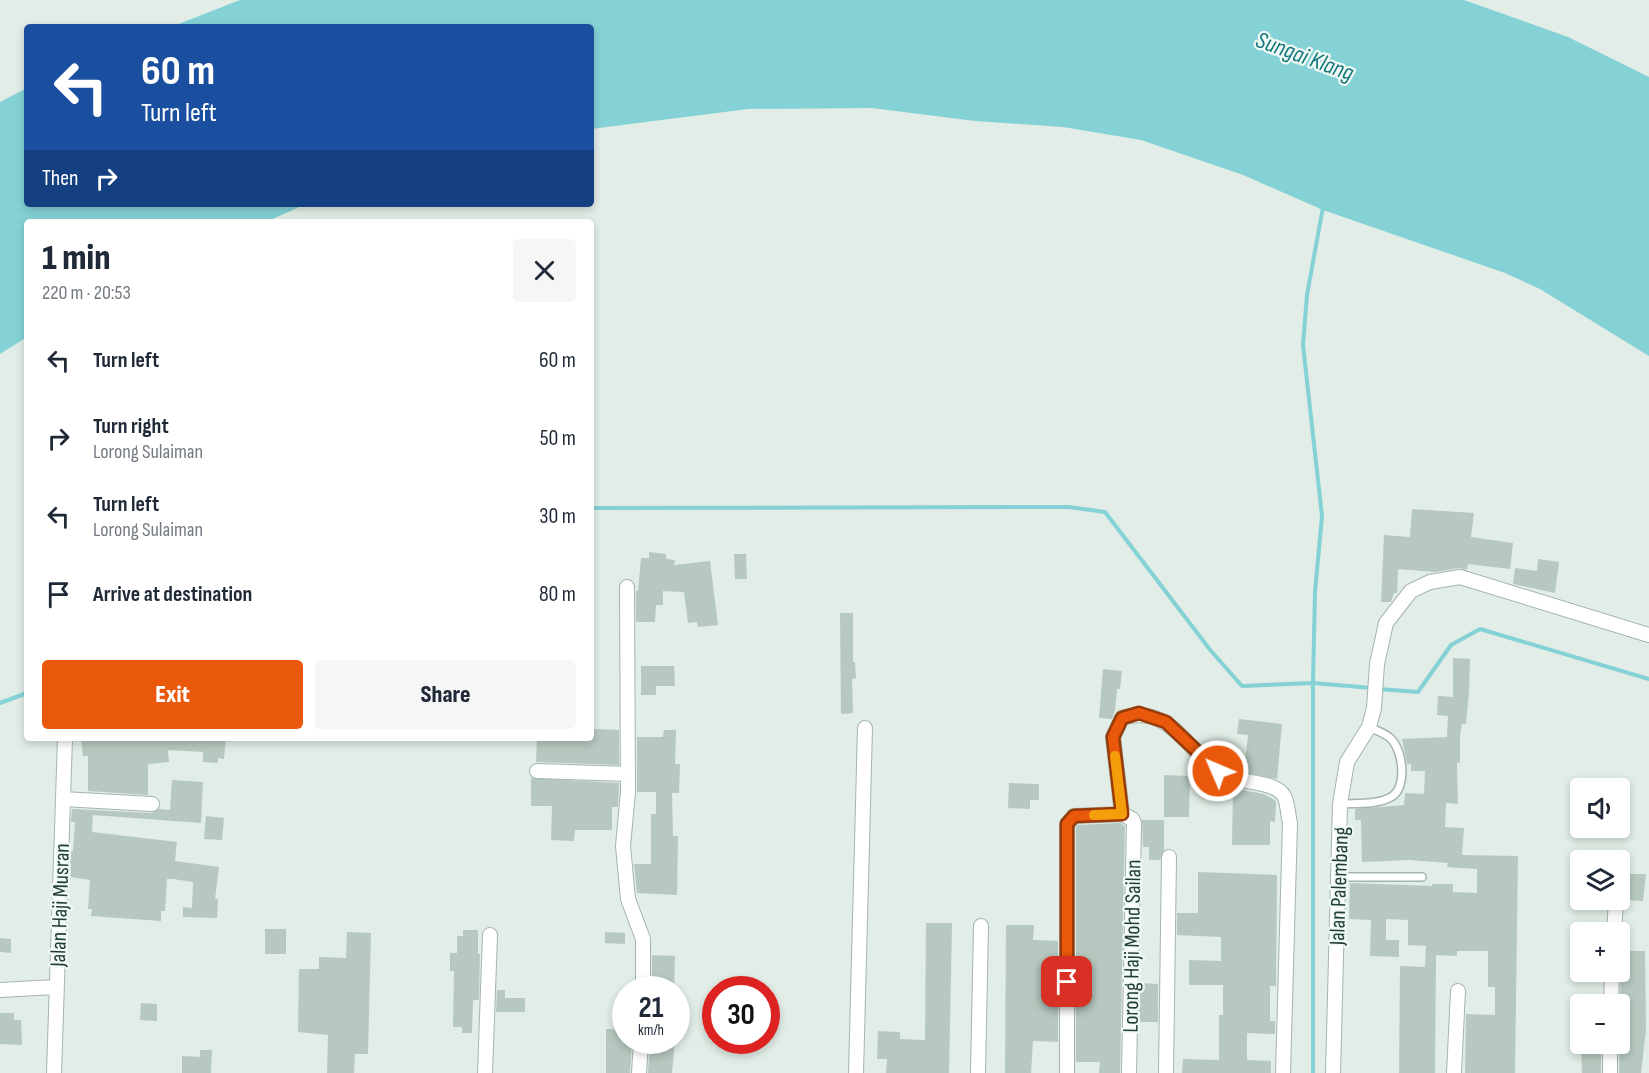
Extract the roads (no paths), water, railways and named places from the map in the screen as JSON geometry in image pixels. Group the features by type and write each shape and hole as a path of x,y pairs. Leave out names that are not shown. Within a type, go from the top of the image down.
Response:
{"street":[{"name":"Jalan Palembang","path":"1333,1073 1340,804 1347,762 1369,727 1374,708 1377,664 1386,623 1412,591 1430,582 1460,578 1649,635"},
{"path":"627,587 628,774 623,846 628,899 643,939 643,976"},
{"name":"Lorong Haji Mohd Sailan","path":"1129,1073 1127,817 1113,737 1122,718 1139,713 1166,722 1218,771 1236,779 1275,788 1284,797 1290,823 1283,1073"},
{"path":"856,1073 865,728"},
{"name":"Jalan Haji Musran","path":"54,1073 65,741"},
{"path":"537,771 628,774"},
{"path":"63,799 152,804"},
{"path":"1067,1073 1067,824 1074,816 1127,817"},
{"path":"1166,1073 1169,857"},
{"path":"978,1073 981,926"},
{"path":"485,1073 490,935"},
{"path":"0,990 56,987"},
{"path":"1454,1073 1458,991"},
{"path":"639,1073 640,1054"},
{"path":"1610,1054 1610,1073"}],"lane":[{"path":"1340,804 1389,799 1398,793 1401,787 1402,773 1396,747 1390,738 1369,727"},
{"path":"1338,877 1422,876"}],"water":[{"name":"Sungai Klang","path":"240,0 1464,0 1568,37 1649,77 1649,356 1540,289 1505,273 1323,210 1243,175 1141,140 1063,127 975,121 872,108 748,109 594,129 594,24 179,24"},
{"path":"24,90 24,207 299,207 273,219 24,219 24,339 0,354 0,102"}],"waterway":[{"path":"1313,1073 1313,683 1315,592 1322,516 1303,345 1307,295 1323,207"},
{"path":"594,508 1069,507 1105,512 1211,651 1242,686 1313,683 1372,688"},
{"path":"1379,689 1418,692 1451,645 1480,629 1649,679"},
{"path":"0,703 24,694"}]}
